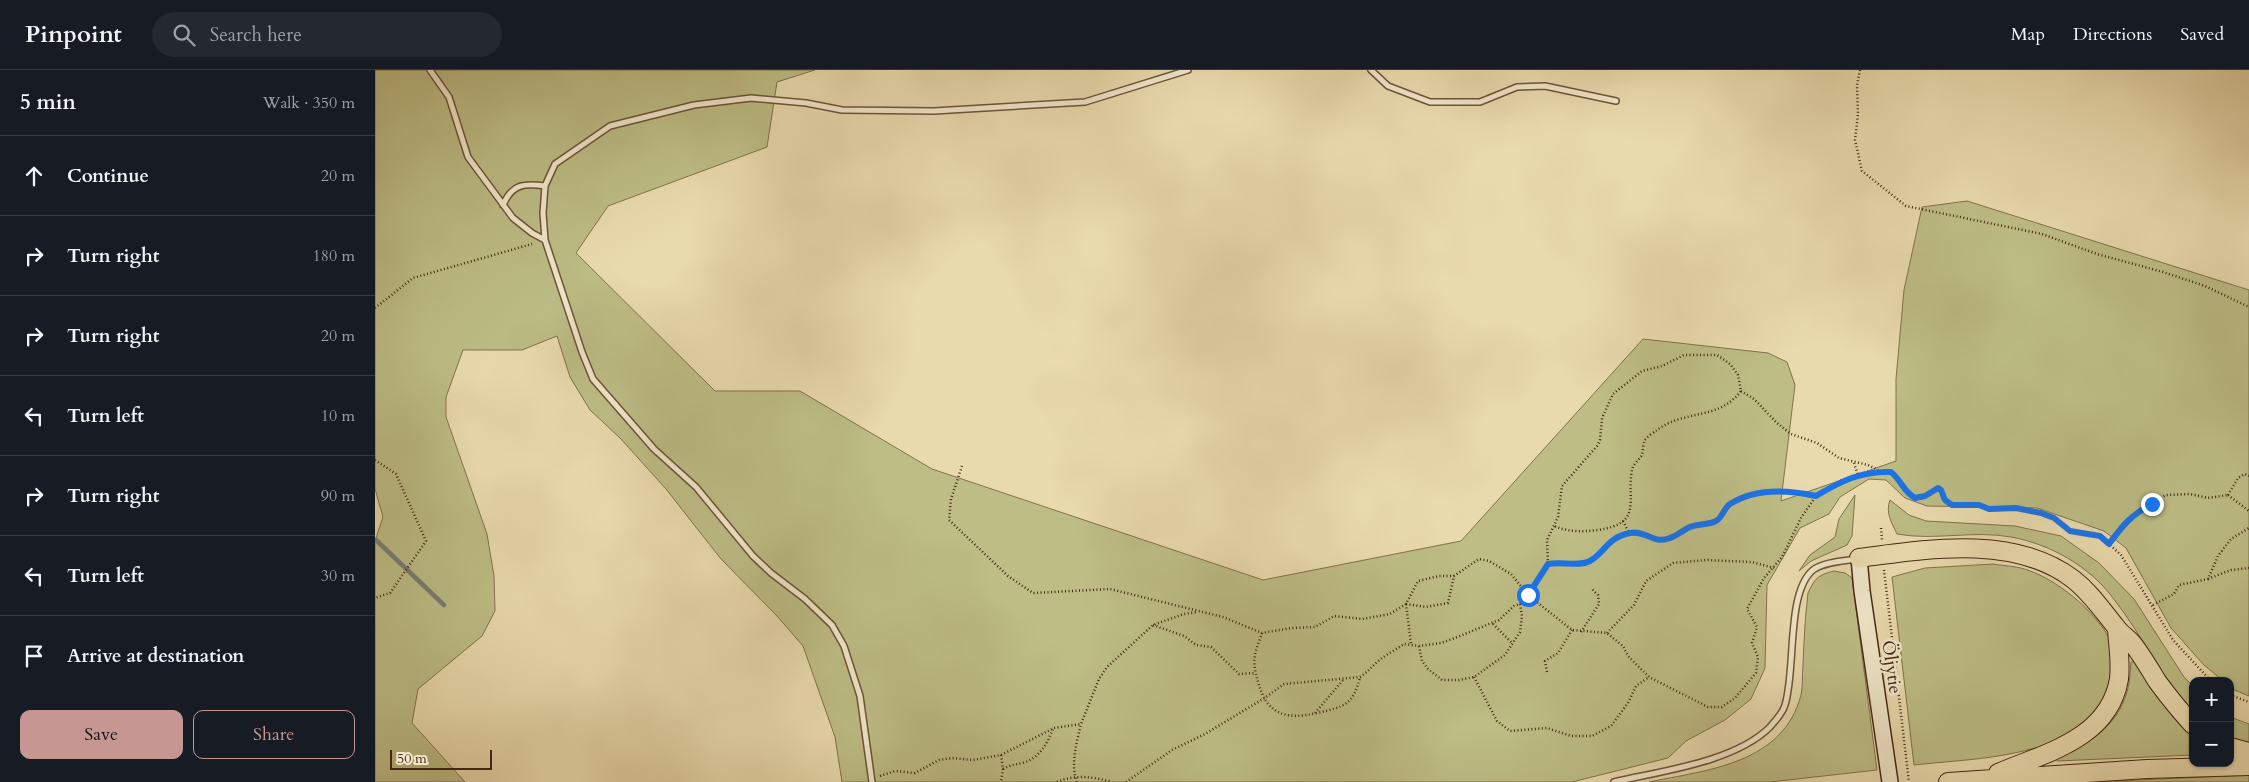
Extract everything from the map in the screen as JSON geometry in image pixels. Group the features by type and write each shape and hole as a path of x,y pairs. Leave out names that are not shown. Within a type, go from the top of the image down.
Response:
{"highway":[{"path":"1859,558 1977,550 2014,553 2032,558 2057,569 2081,586 2117,629 2132,642 2159,683 2191,722"},
{"path":"1986,778 2062,746 2094,727 2105,714 2117,688 2119,668 2117,629"},
{"path":"2234,748 2249,752"},
{"path":"1948,782 1986,778 2147,769 2249,766"}],"main road":[{"name":"Öljytie","path":"1859,558 1862,591 1890,782"}],"lane":[{"path":"431,70 449,98 468,157 513,218 532,233 545,240"},
{"path":"872,781 860,696 844,646 832,625 805,599 771,573 753,556 696,487 654,449 593,379 582,352 545,240 543,213 545,186 555,164 610,126 694,105 751,98 806,103 842,110 934,111 1085,102 1188,70"},
{"path":"1371,70 1388,86 1430,102 1480,102 1517,87 1545,86 1616,101"},
{"path":"503,205 509,192 519,186 531,184 545,186"},
{"path":"1614,782 1702,761 1754,740 1770,726 1785,708 1790,687 1798,597 1803,581 1814,569 1835,562 1859,558"}],"path":[{"path":"1860,70 1857,85 1858,114 1855,140 1862,171 1906,206 2042,234 2097,254 2205,286 2249,308"},
{"path":"375,308 413,278 545,240"},
{"path":"1126,782 1172,750 1205,734 1284,684 1359,677 1369,672 1383,657 1394,652 1404,644 1419,646 1441,643 1493,624 1504,617 1528,595 1548,564 1547,540 1553,526 1558,517 1562,486 1597,446 1600,440 1602,418 1613,394 1642,371 1662,366 1684,355 1717,355 1730,364 1739,375 1741,391 1735,398 1711,413 1671,420 1645,440 1641,456 1631,470 1632,506 1623,521 1611,528 1587,532 1565,531 1553,526"},
{"path":"1741,391 1754,399 1777,423 1791,434 1817,443 1839,458 1882,472"},
{"path":"375,460 396,474 426,541 390,593 375,598"},
{"path":"1855,463 1858,475"},
{"path":"962,466 951,499 949,520 1009,576 1033,593 1110,589 1223,617 1262,634 1292,628 1315,627 1334,616 1362,619 1390,614 1406,604 1417,581 1439,576 1454,576 1479,559 1489,561 1511,574 1528,595 1572,630 1607,633 1623,646 1628,656 1649,677 1708,707 1722,707 1735,698 1756,673 1758,657 1752,644 1757,627 1747,610 1764,578 1774,568 1791,541 1801,518 1816,496 1842,480 1858,475 1891,472 1899,479 1902,488 1915,498 1925,496 1938,488 1941,490 1945,500 1952,505 1979,505 1989,509 2016,508 2041,513 2054,518 2070,531 2100,536 2121,555 2173,640 2207,677"},
{"path":"2109,544 2135,513 2166,495 2190,494 2207,498 2228,494 2238,478 2245,474 2249,476"},
{"path":"1548,564 1590,561 1613,539 1629,533 1642,532 1656,540 1669,539 1690,527 1717,521 1729,504 1749,496 1774,491 1816,496"},
{"path":"2228,494 2249,511"},
{"path":"1623,521 1629,533"},
{"path":"1881,528 1909,782"},
{"path":"2209,579 2218,556 2231,539 2249,528"},
{"path":"1607,633 1634,605 1646,580 1673,563 1706,560 1752,562 1774,568"},
{"path":"2153,605 2173,594 2179,586 2209,579 2231,570 2249,568"},
{"path":"1406,604 1426,607 1448,603 1454,576"},
{"path":"1581,632 1599,604 1597,595 1591,588"},
{"path":"1406,604 1411,644"},
{"path":"1419,646 1422,661 1428,669 1442,680 1459,680 1474,677 1505,655 1520,632 1522,616 1520,604"},
{"path":"1077,782 1075,777 1075,747 1081,724 1099,679 1107,667 1153,625 1184,614 1201,611"},
{"path":"1493,624 1512,643"},
{"path":"1153,625 1184,636 1195,644 1211,647 1239,674 1256,673"},
{"path":"1547,672 1545,661 1558,653 1572,630"},
{"path":"1262,634 1254,656 1256,673 1263,699 1280,713 1305,717 1340,708 1356,694 1359,677"},
{"path":"1474,677 1497,721 1510,732 1547,728 1571,736 1592,736 1611,726 1628,703 1636,686 1649,677"},
{"path":"1315,713 1345,678"},
{"path":"2234,696 2249,702"},
{"path":"872,781 895,772 915,773 939,760 952,758 973,760 1001,755 1053,728 1081,724"},
{"path":"1003,769 1012,763 1023,763 1045,749 1053,728"},
{"path":"1001,755 1003,769 1001,782"},
{"path":"1057,782 1075,777 1095,777 1109,782"}],"green space":[{"path":"375,70 815,70 777,82 767,147 608,206 576,253 715,391 800,391 932,469 1263,580 1461,541 1643,339 1768,353 1787,362 1795,385 1781,501 1896,461 1896,379 1904,290 1922,207 1967,201 2249,290 2249,696 2234,690 2234,677 2218,677 2203,664 2171,628 2126,548 2104,531 2037,508 1927,506 1905,498 1886,480 1869,479 1840,497 1829,514 1800,528 1767,585 1765,668 1751,699 1725,720 1686,741 1668,758 1572,782 842,782 835,737 803,646 777,616 721,559 666,489 621,439 590,410 570,377 557,336 522,350 463,350 446,397 446,417 487,534 494,576 495,611 482,636 418,689 412,723 465,782 375,782 375,541 383,517 375,489"},
{"path":"1855,495 1852,536 1847,545 1811,561 1799,571 1810,555 1835,537 1839,519"},
{"path":"1890,500 1909,515 1926,521 2015,526 2061,536 2099,563 2134,599 2189,682 2189,709 2171,686 2113,598 2103,586 2080,566 2068,558 2040,545 2011,537 1997,535 1911,536 1897,534 1891,522"},
{"path":"1993,564 2021,568 2042,576 2067,592 2091,613 2109,637 2114,651 2108,689 2091,717 2067,735 2047,744 2025,751 1980,759 1914,765 1892,577 1925,568"},
{"path":"1834,571 1845,573 1852,578 1877,770 1770,782 1649,782 1695,773 1740,760 1760,750 1778,736 1792,718 1801,695 1808,593 1818,578"},
{"path":"2136,661 2189,727 2189,755 2057,761 2056,758 2089,741 2108,725 2116,715 2128,689 2131,662"},
{"path":"2234,718 2249,724 2249,743 2234,738"},
{"path":"2249,775 2249,782 2092,782"}],"waterway":[{"path":"376,540 444,605"}],"route":[{"path":"1528,595 1548,564 1590,561 1613,539 1629,533 1642,532 1656,540 1669,539 1690,527 1717,521 1729,504 1749,496 1774,491 1816,496 1842,480 1858,475 1891,472 1899,479 1902,488 1915,498 1925,496 1938,488 1941,490 1945,500 1952,505 1979,505 1989,509 2016,508 2041,513 2054,518 2070,531 2100,536 2109,544 2128,519 2152,504"}]}
